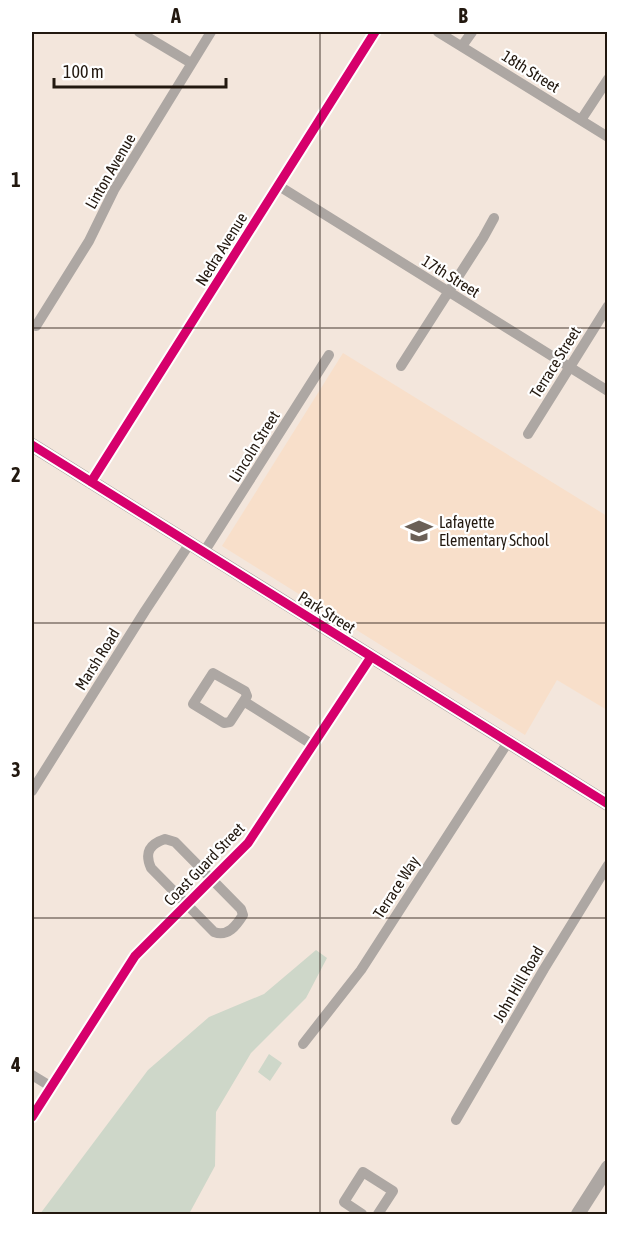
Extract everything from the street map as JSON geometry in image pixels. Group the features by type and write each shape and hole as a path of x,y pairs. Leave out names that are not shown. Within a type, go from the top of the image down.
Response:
{"street":[{"path":"140,32 191,63"},
{"name":"Linton Avenue","path":"36,326 88,241 114,190 211,32"},
{"name":"Nedra Avenue","path":"91,482 375,32"},
{"name":"18th Street","path":"438,32 608,137"},
{"path":"462,46 472,32"},
{"path":"581,120 608,79"},
{"name":"17th Street","path":"279,186 608,391"},
{"path":"401,366 494,218"},
{"name":"Terrace Street","path":"528,434 608,306"},
{"name":"Lincoln Street","path":"204,552 329,355"},
{"name":"Park Street","path":"32,445 608,804"},
{"name":"Marsh Road","path":"32,791 190,543"},
{"name":"Coast Guard Street","path":"32,1117 135,956 248,843 371,657"},
{"path":"213,673 245,691 247,696 245,702 230,722 224,723 193,704 213,673"},
{"path":"245,702 313,745"},
{"name":"Terrace Way","path":"303,1044 361,970 508,742"},
{"path":"165,839 175,842 241,909 243,915 228,932 221,934 214,932 186,905 151,868 147,858 150,849 157,842 165,839"},
{"name":"John Hill Road","path":"456,1120 555,951 608,866"},
{"path":"32,1076 50,1086"},
{"path":"578,1215 608,1167"},
{"path":"360,1214 344,1202 363,1172 393,1191 378,1215"}],"shaded area":[{"name":"Lafayette Elementary School","path":"343,353 607,516 607,710 557,680 525,735 222,546"}],"green space":[{"path":"316,950 327,958 306,998 251,1053 216,1112 215,1166 189,1214 40,1214 148,1070 209,1017 264,994"},
{"path":"269,1054 282,1063 270,1081 258,1072"}],"cycle path":[{"path":"91,482 375,32"},
{"path":"32,445 608,804"},
{"path":"32,1117 135,956 248,843 371,657"}],"place":[{"name":"Lafayette Elementary School","path":"419,531"}]}
